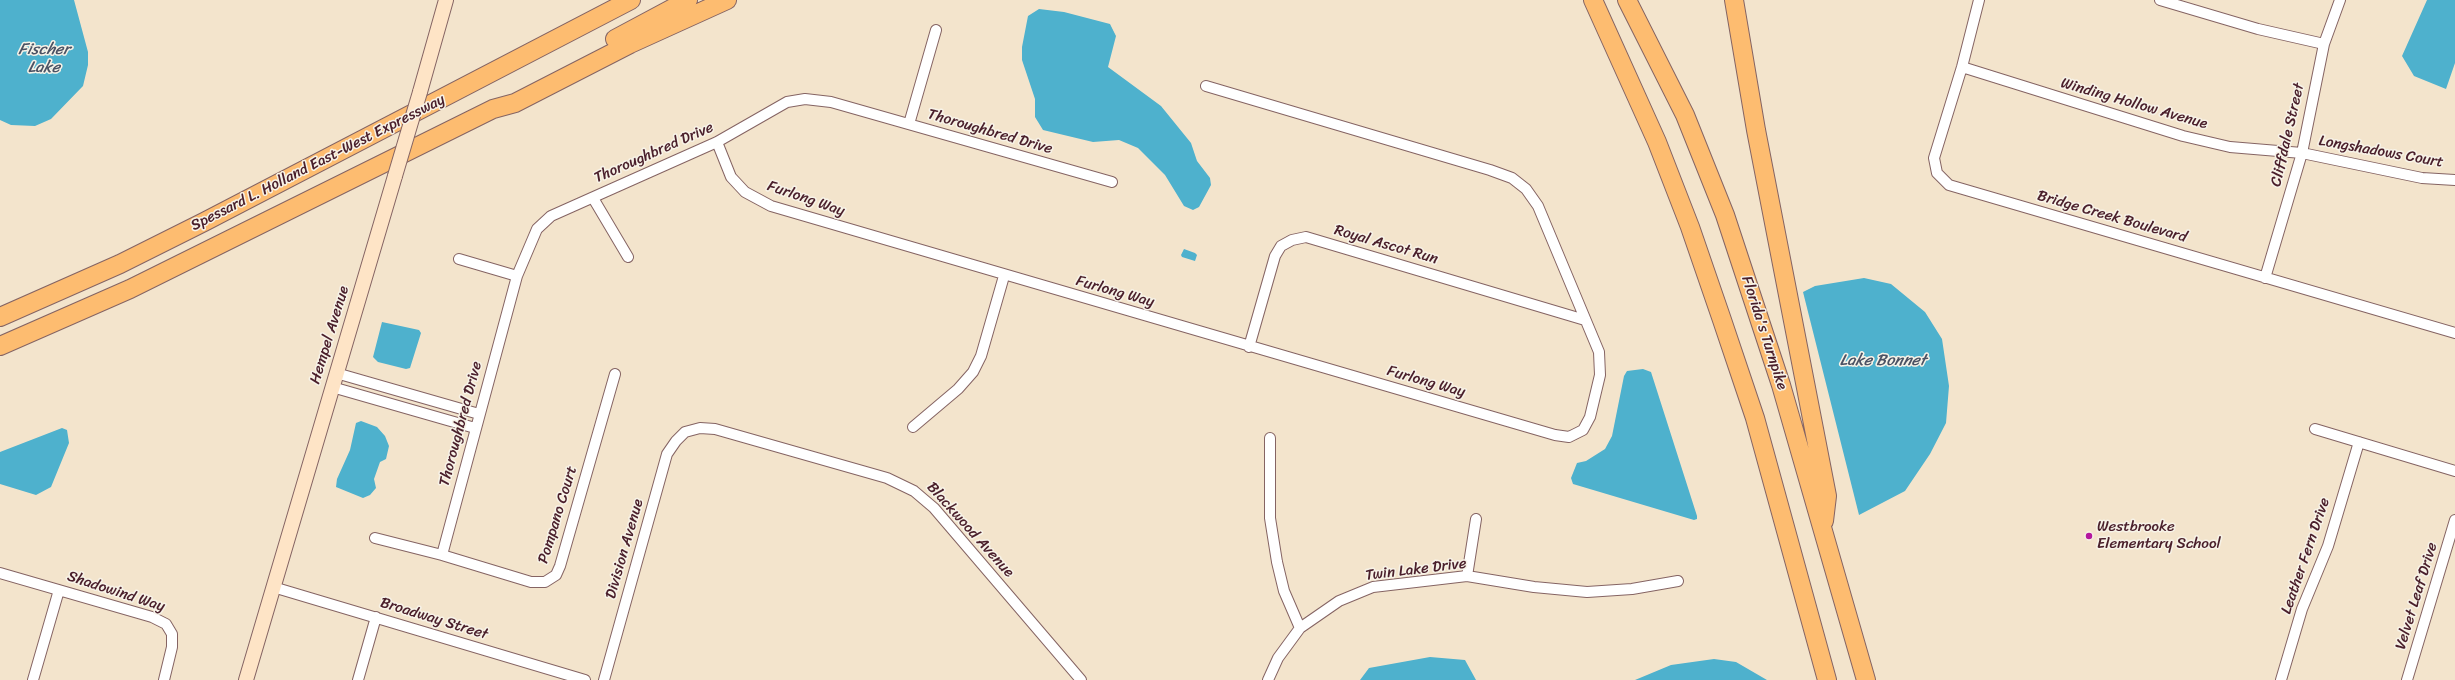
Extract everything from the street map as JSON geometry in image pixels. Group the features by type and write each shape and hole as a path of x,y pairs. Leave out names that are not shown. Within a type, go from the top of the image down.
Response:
{"highway":[{"name":"Spessard L. Holland East-West Expressway","path":"0,317 120,264 204,222 631,0"},
{"path":"493,109 507,96 688,0"},
{"path":"493,109 515,103 630,44 727,0"},
{"path":"1585,0 1612,46"},
{"path":"1593,0 1612,46 1657,142 1690,227 1755,418 1828,680"},
{"name":"Florida's Turnpike","path":"1627,0 1685,115 1725,215 1779,378 1866,680"},
{"path":"1734,0 1756,130 1827,496 1823,528"},
{"name":"Spessard L. Holland East-West Expressway","path":"0,346 130,289 493,109"}],"street":[{"name":"Hempel Avenue","path":"246,680 446,0"},
{"name":"Bridge Creek Boulevard","path":"1979,0 1962,67 1934,158 1937,173 1949,185 2455,333"},
{"path":"2160,0 2191,10 2324,44"},
{"path":"2191,10 2194,0"},
{"name":"Cliffdale Street","path":"2265,278 2302,153 2324,44 2340,0"},
{"path":"909,124 936,30"},
{"name":"Winding Hollow Avenue","path":"1962,67 2183,136 2230,147 2302,153"},
{"name":"Furlong Way","path":"717,142 731,177 745,192 771,206 1004,276 1555,435 1569,437 1583,430 1590,417 1600,375 1598,352 1538,206 1526,189 1512,178 1206,86"},
{"name":"Thoroughbred Drive","path":"442,555 517,276 537,229 551,216 717,142 787,102 805,99 831,102 1112,182"},
{"name":"Longshadows Court","path":"2302,153 2422,178 2455,180"},
{"path":"593,198 628,258"},
{"name":"Royal Ascot Run","path":"1249,347 1275,256 1281,246 1292,240 1306,237 1585,320"},
{"path":"459,259 517,276"},
{"path":"913,427 958,389 973,372 981,356 1004,276"},
{"path":"336,373 480,414"},
{"name":"Pompano Court","path":"375,538 442,555 531,582 546,582 556,575 615,374"},
{"path":"332,387 475,428"},
{"name":"Blackwood Avenue","path":"686,432 700,428 715,429 888,478 914,491 934,508 1081,680"},
{"path":"2315,428 2455,471"},
{"name":"Division Avenue","path":"604,680 668,454 676,441 686,432"},
{"path":"1270,438 1270,518 1277,562 1284,592 1300,628"},
{"name":"Leather Fern Drive","path":"2282,680 2302,609 2328,546 2359,442"},
{"path":"1467,576 1476,520"},
{"name":"Velvet Leaf Drive","path":"2407,680 2455,520"},
{"name":"Shadowind Way","path":"0,573 152,617 166,624 172,634 172,647 164,680"},
{"name":"Twin Lake Drive","path":"1268,680 1278,658 1300,628 1339,601 1373,587 1467,576 1587,592 1632,589 1678,581"},
{"name":"Broadway Street","path":"273,587 585,680"},
{"path":"33,680 59,590"},
{"path":"358,680 376,617"}],"water":[{"name":"Fischer Lake","path":"0,0 74,0 88,52 88,65 83,86 51,119 35,126 11,125 0,120"},
{"path":"2427,0 2455,0 2455,63 2446,89 2414,76 2402,56"},
{"path":"1039,9 1064,12 1110,24 1116,36 1108,67 1161,106 1191,143 1197,161 1210,178 1211,185 1199,207 1193,210 1184,206 1165,175 1138,148 1119,140 1093,142 1043,130 1035,117 1035,99 1022,60 1022,47 1028,16"},
{"path":"1184,249 1197,255 1195,261 1182,257 1181,255"},
{"name":"Lake Bonnet","path":"1864,278 1891,284 1925,312 1942,339 1949,386 1946,423 1930,454 1905,491 1859,515 1803,292 1815,286"},
{"path":"382,322 419,330 421,333 410,368 406,369 378,362 373,357"},
{"path":"1643,369 1651,372 1697,519 1694,520 1573,484 1571,478 1577,463 1586,461 1605,449 1612,436 1624,376 1627,371"},
{"path":"361,421 377,427 385,436 389,446 386,459 380,462 374,479 376,488 370,495 363,498 336,487 337,479 350,450 356,423"},
{"path":"62,428 67,430 69,443 51,487 36,495 0,484 0,452"},
{"path":"1430,657 1465,660 1476,680 1360,680 1369,668"},
{"path":"1714,659 1736,662 1767,680 1635,680 1671,665"}],"place":[{"name":"Westbrooke Elementary School","path":"2089,536"}]}
